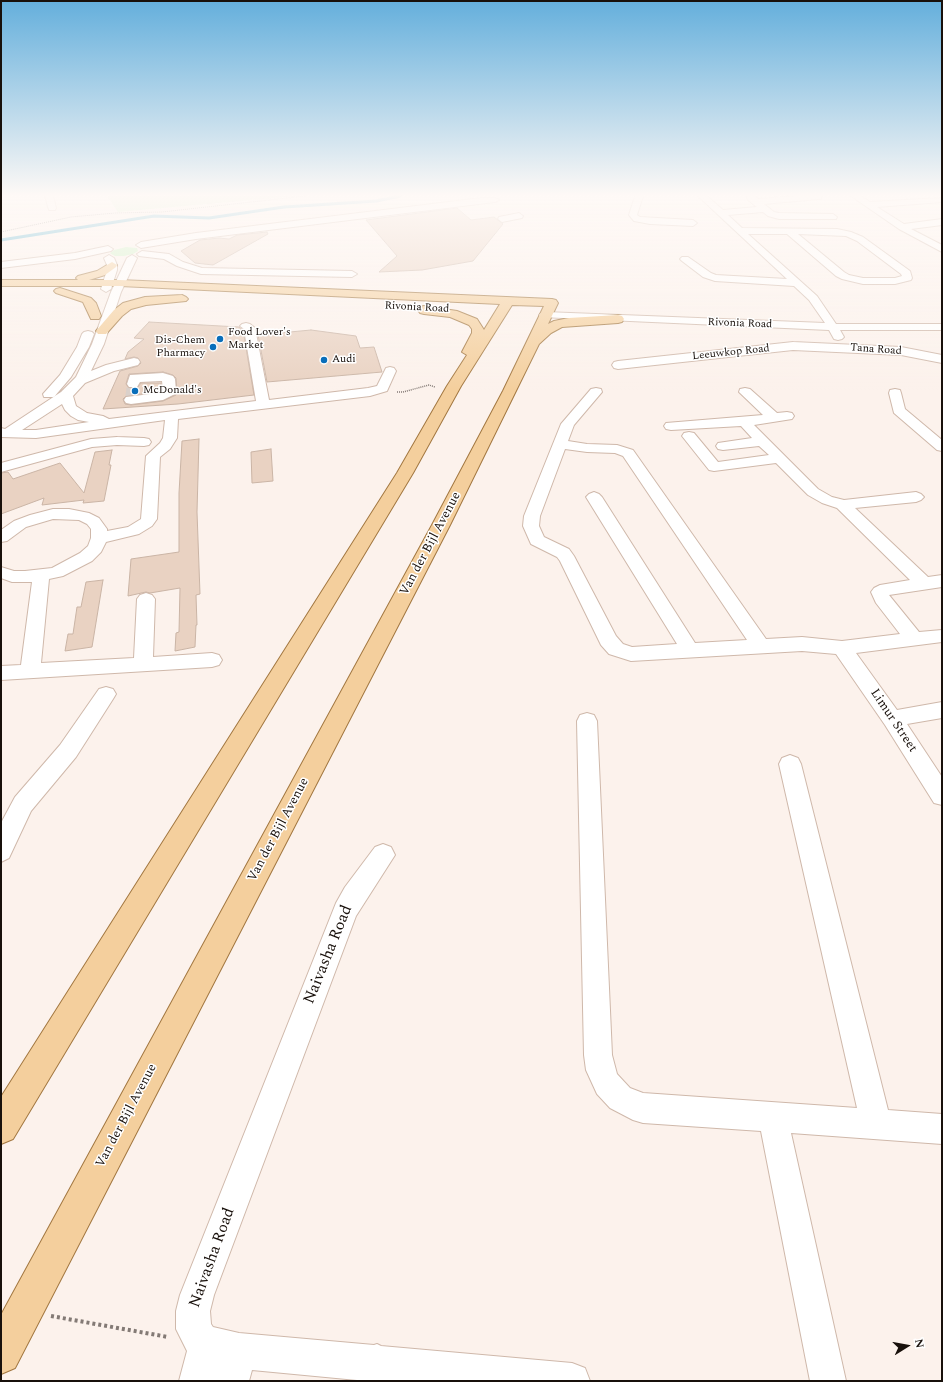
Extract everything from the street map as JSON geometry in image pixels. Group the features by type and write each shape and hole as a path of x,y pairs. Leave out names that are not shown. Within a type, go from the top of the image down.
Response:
{"main road":[{"path":"29,283 44,280 91,276 100,273 107,260"},
{"path":"129,262 137,278 152,284"},
{"name":"Rivonia Road","path":"1,282 29,283 109,292 152,284 505,306 545,315"},
{"path":"60,291 87,300 90,303 95,316"},
{"name":"Rivonia Road","path":"1,292 109,292 394,307 505,306 552,303"},
{"path":"102,331 122,309 137,302 157,299 192,299"},
{"path":"207,299 253,299"},
{"name":"Van der Bijl Avenue","path":"1,1354 441,525 535,340 545,315 552,303"},
{"path":"1,1127 405,473 452,389 505,306"},
{"path":"394,307 453,314 468,318 476,325 478,333 452,389"},
{"path":"535,340 547,330 558,324 618,319"}],"street":[{"path":"1,265 38,260"},
{"path":"3,432 66,394 80,380 87,368 102,331 109,292 110,260"},
{"path":"3,432 55,389 65,378 83,347 95,316 129,262 124,260"},
{"path":"174,260 194,270 209,272 352,274"},
{"path":"687,260 710,277 750,281 796,283"},
{"name":"Tana Road","path":"772,260 813,298 830,322 844,348 902,351 942,359"},
{"path":"824,260 840,274 864,281 895,282 907,278 906,273 888,260"},
{"name":"Rivonia Road","path":"552,303 566,304"},
{"name":"Rivonia Road","path":"629,308 830,322"},
{"name":"Rivonia Road","path":"545,315 618,319 830,322"},
{"path":"830,322 942,319"},
{"path":"830,322 942,327"},
{"path":"246,326 249,328 263,405"},
{"path":"80,380 110,368 134,362 122,360 111,351 102,331"},
{"name":"Leeuwkop Road","path":"618,365 784,347 844,348"},
{"path":"3,432 36,434 114,422 377,390 382,388 390,372"},
{"path":"131,400 163,396 170,391 169,379 163,377 134,378 133,384"},
{"path":"596,392 568,424 532,516 531,526 537,540 563,554 568,560 608,640 616,649 631,654 802,644 842,648 942,636"},
{"path":"671,426 744,422 780,417 745,392"},
{"path":"895,393 896,404 899,410 942,447"},
{"path":"66,394 70,407 76,413 91,419 114,422"},
{"path":"99,538 133,531 146,523 149,518 153,456 165,446 170,438 172,415"},
{"path":"145,418 144,442 147,450 153,456"},
{"path":"744,422 818,496 843,504 934,583"},
{"path":"689,436 725,480"},
{"path":"1,468 91,443 117,441 144,442"},
{"path":"723,446 763,441"},
{"path":"559,444 587,448 616,449 628,453 761,646"},
{"path":"714,467 779,458"},
{"path":"594,497 690,650"},
{"path":"843,504 916,497"},
{"path":"1,537 20,524 53,514 83,516 93,521 99,529 99,538 95,548 86,557 73,565 57,572 41,576 12,576 1,572"},
{"path":"30,671 41,576"},
{"path":"914,639 882,599 880,592 886,589 934,583"},
{"path":"143,664 146,599"},
{"name":"Limur Street","path":"842,648 892,719 942,796"},
{"path":"1,673 212,660"},
{"path":"1,851 14,820 23,804 68,751 106,694"},
{"path":"892,719 942,710"},
{"path":"587,722 598,1055 601,1070 607,1084 620,1098 633,1105 643,1108 942,1129"},
{"path":"790,764 876,1124"},
{"name":"Naivasha Road","path":"197,1381 218,1351 193,1311 198,1295 345,911 354,895 383,855"},
{"path":"773,1118 828,1381"},
{"path":"218,1351 376,1372 572,1381"}],"path":[{"path":"377,390 403,392 428,385 452,389"},
{"path":"23,1311 168,1337 182,1335 218,1351"}],"building":[{"path":"192,260 221,260 213,265 195,263"},
{"path":"392,260 473,260 422,270 379,272"},
{"path":"149,322 239,327 243,330 254,395 178,404 103,409 120,371 138,366 141,363 138,358 134,357 125,359 128,352 144,339 134,338","holes":["163,372 173,375 176,378 176,395 163,401 131,405 125,404 123,399 126,396 158,392 161,389 161,383 141,383 137,388 129,388 126,384 129,374"]},
{"name":"Audi","path":"311,330 356,336 360,348 374,347 382,372 267,382 258,335"},
{"path":"199,439 197,512 200,594 196,595 197,625 195,647 175,651 176,633 179,632 180,588 150,593 146,592 128,596 131,559 179,552 179,493 182,441"},
{"path":"271,449 273,481 252,483 251,452"},
{"path":"112,450 109,465 111,465 104,501 83,503 84,500 42,505 44,498 1,514 1,473 8,472 13,479 60,463 84,493 95,452"},
{"path":"103,580 92,647 65,651 68,634 73,634 77,607 81,607 86,582"}],"tunnel":[{"path":"131,400 133,384"}],"place":[{"name":"Food Lover's Market","path":"220,339"},
{"name":"Dis-Chem Pharmacy","path":"213,347"},
{"name":"Audi","path":"324,360"},
{"name":"McDonald's","path":"135,391"}]}
